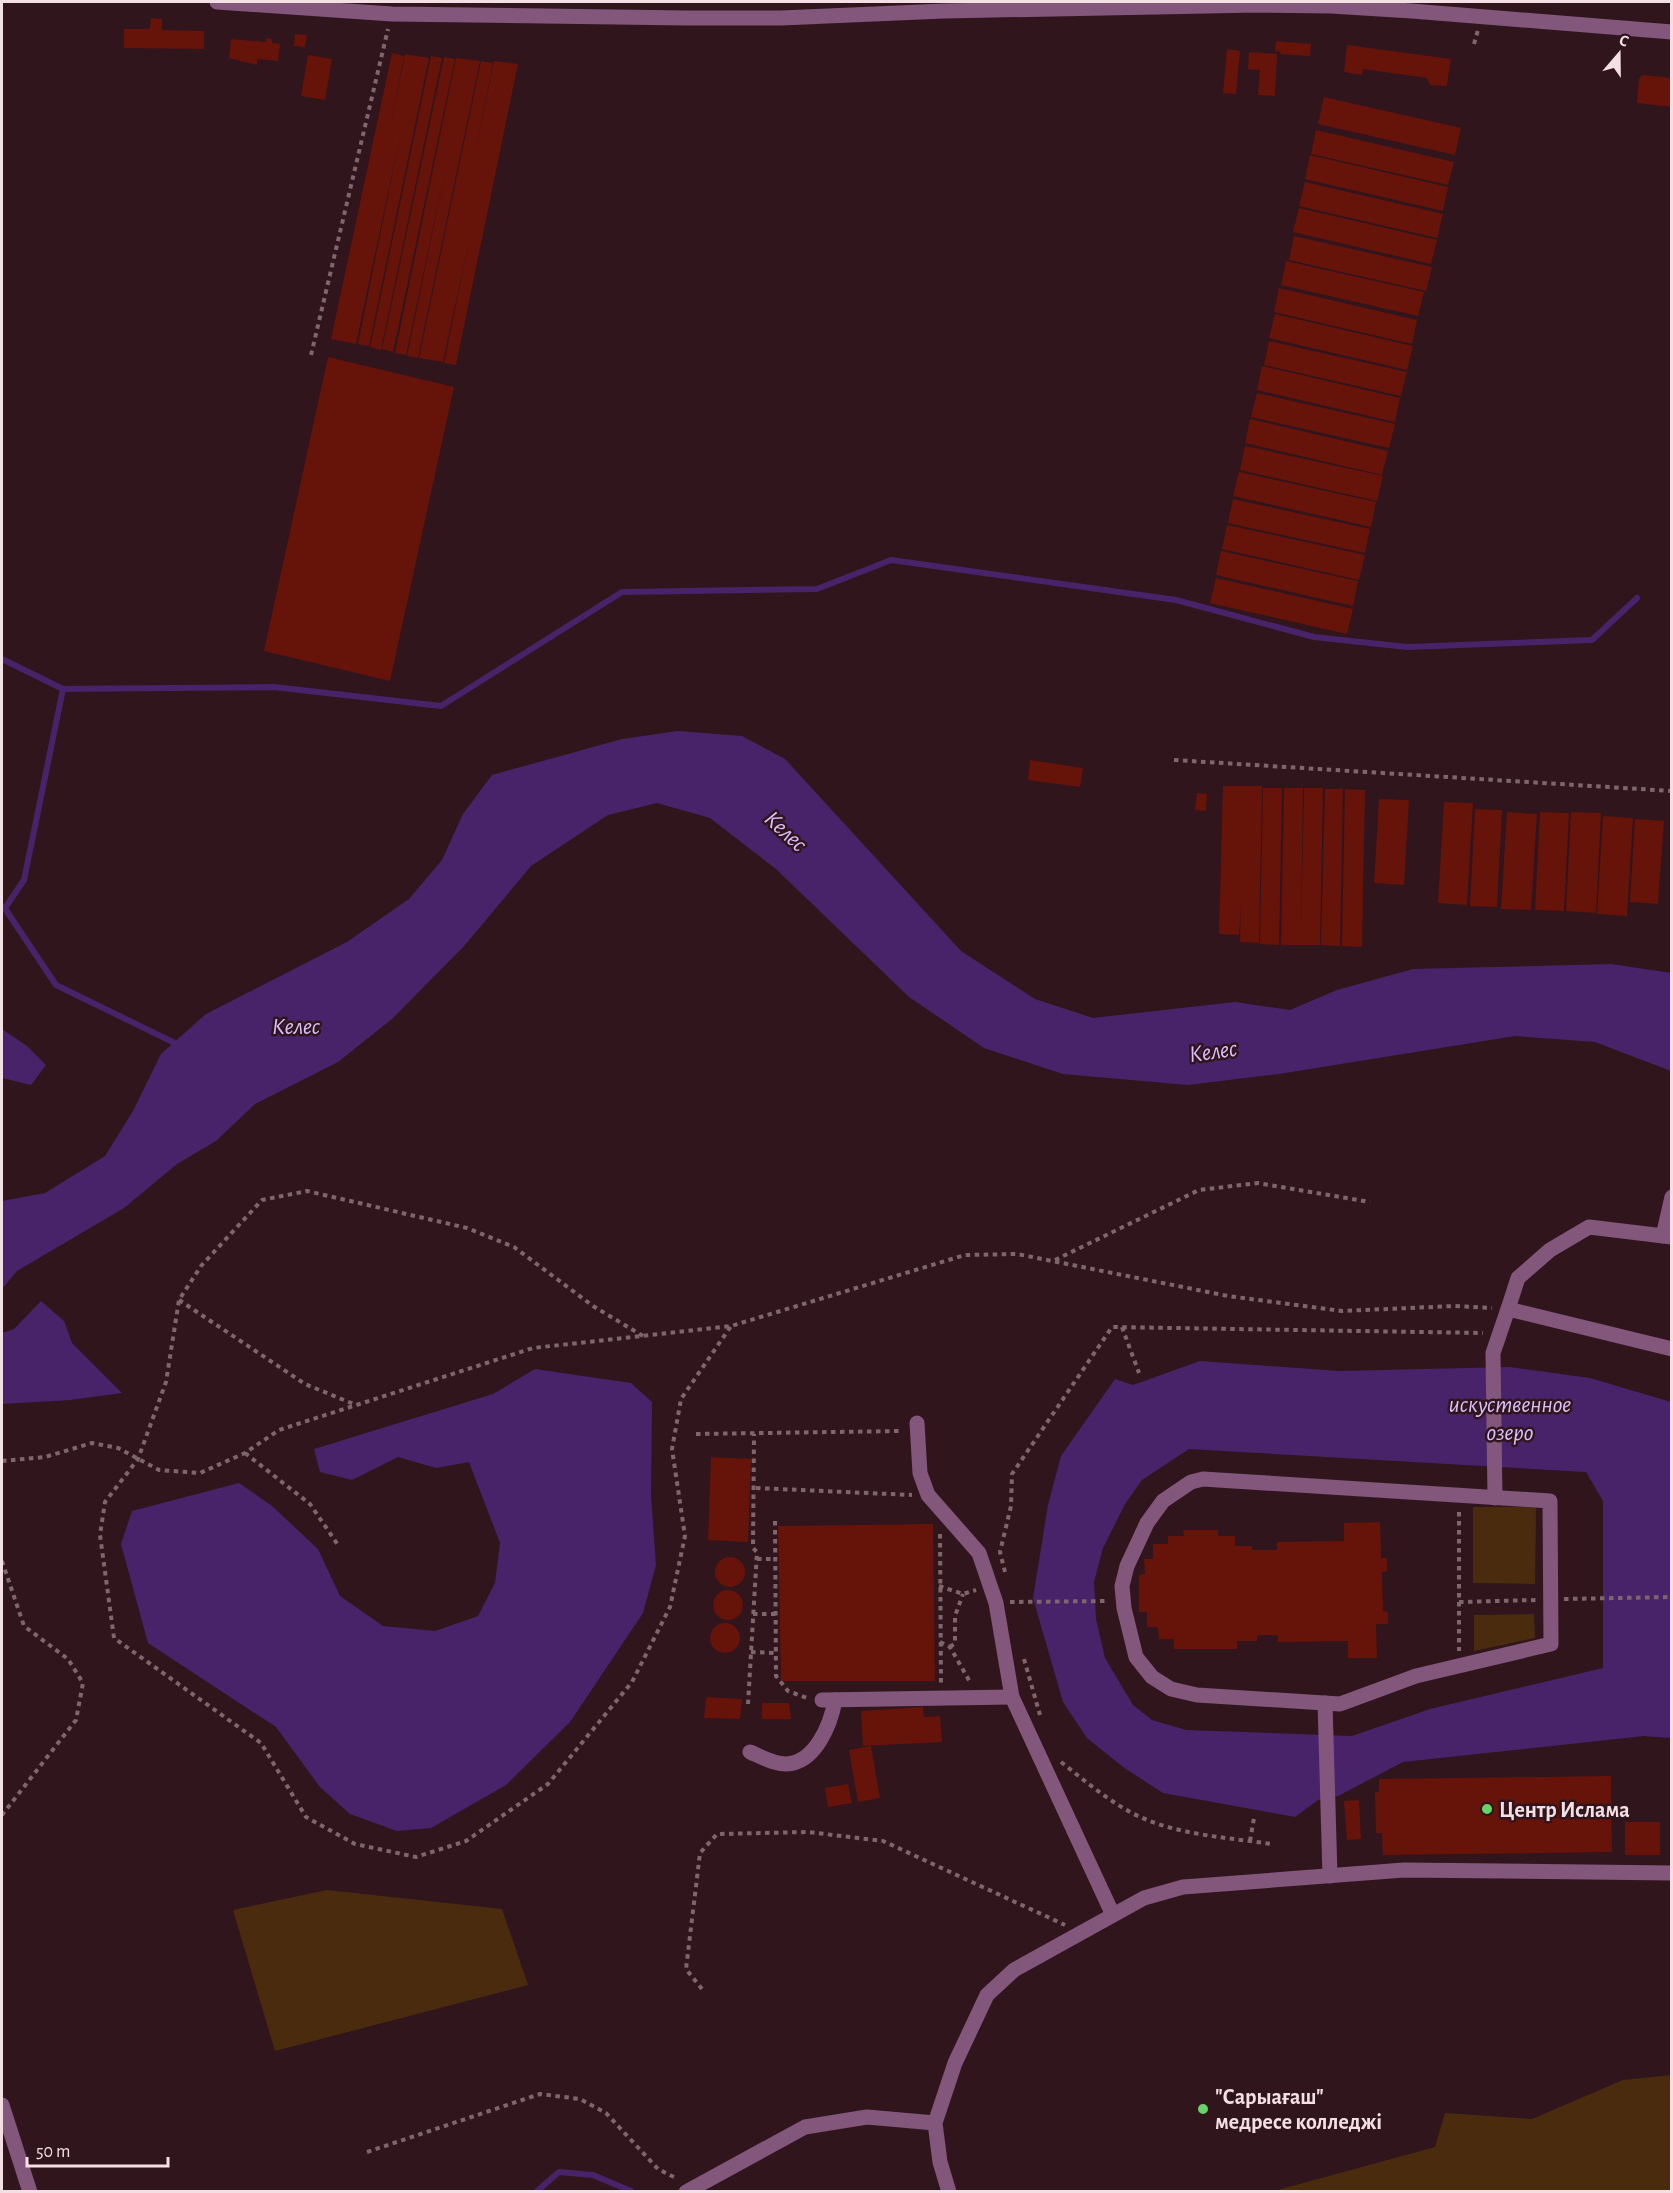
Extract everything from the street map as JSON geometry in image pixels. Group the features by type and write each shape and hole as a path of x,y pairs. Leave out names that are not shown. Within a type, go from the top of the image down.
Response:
{"street":[{"path":"217,2 392,14 781,18 944,11 1258,5 1412,10 1671,32"},
{"path":"1494,1498 1493,1353 1518,1278 1550,1250 1589,1227 1667,1236 1671,1197"},
{"path":"1508,1309 1671,1349"},
{"path":"917,1427 920,1473 928,1495 980,1553 991,1586 1012,1697 1113,1916"},
{"path":"1203,1479 1494,1498 1550,1501 1551,1644 1416,1676 1326,1710 1197,1695 1171,1689 1152,1677 1136,1657 1124,1608 1122,1586 1127,1566 1147,1523 1163,1501 1191,1482 1203,1479"},
{"path":"750,1752 771,1761 789,1764 806,1755 822,1740 830,1726 829,1700 1012,1697"},
{"path":"1326,1710 1330,1876"},
{"path":"949,2192 940,2162 935,2123 955,2063 987,1995 1014,1971 1144,1898 1183,1887 1404,1870 1671,1873"},
{"path":"2,2105 30,2192"},
{"path":"690,2189 805,2127 867,2117 935,2123"}],"path":[{"path":"311,355 392,14"},
{"path":"1174,760 1671,791"},
{"path":"1054,1261 1199,1190 1258,1183 1370,1202"},
{"path":"643,1336 593,1306 514,1247 467,1228 308,1191 262,1200 201,1266 179,1300 166,1382 138,1459 105,1502 100,1535 114,1638 261,1743 306,1817 355,1844 416,1857 466,1841 548,1784 632,1682 670,1608 685,1536 672,1449 681,1399 731,1326"},
{"path":"2,1461 45,1457 92,1443 118,1448 159,1470 200,1473 245,1453 279,1430 533,1348 731,1326 965,1256 1017,1254 1228,1296 1342,1311 1454,1305 1508,1309"},
{"path":"179,1300 305,1384 356,1405"},
{"path":"1122,1327 1139,1373"},
{"path":"696,1434 754,1434 917,1427"},
{"path":"748,1704 757,1559 757,1552 753,1548 754,1434"},
{"path":"245,1453 310,1504 338,1545"},
{"path":"756,1488 928,1495"},
{"path":"1459,1496 1459,1666"},
{"path":"940,1511 941,1699"},
{"path":"775,1521 776,1676 782,1686 799,1697 829,1700"},
{"path":"757,1559 775,1560"},
{"path":"2,1561 24,1626 68,1659 83,1683 76,1720 2,1815"},
{"path":"939,1587 963,1594 991,1586"},
{"path":"950,1647 955,1643 955,1616 963,1594"},
{"path":"1459,1602 1671,1597"},
{"path":"1021,1603 1112,1601"},
{"path":"753,1614 776,1614"},
{"path":"940,1642 950,1647 980,1698"},
{"path":"751,1652 776,1653"},
{"path":"1061,1761 1097,1791 1132,1813 1176,1829 1271,1844"},
{"path":"1250,1841 1254,1818"},
{"path":"702,1989 686,1969 700,1853 717,1834 808,1832 883,1841 1082,1933"},
{"path":"367,2152 540,2094 580,2099 606,2113 658,2169 690,2189"}],"shaded area":[{"path":"1473,1507 1536,1507 1535,1584 1473,1583"},
{"path":"1534,1614 1535,1638 1474,1651 1474,1615"},
{"path":"327,1890 502,1909 528,1985 275,2051 233,1910"},
{"path":"1671,2075 1671,2191 1274,2191 1435,2147 1445,2113 1532,2119 1623,2080"}],"water":[{"name":"Келес","path":"678,731 742,736 785,759 961,951 1035,999 1093,1018 1235,1002 1290,1010 1337,990 1413,969 1611,964 1671,973 1671,1071 1595,1042 1515,1036 1279,1074 1188,1085 1063,1074 984,1048 909,997 776,869 710,818 657,803 608,815 531,866 465,945 392,1019 338,1062 255,1104 216,1141 177,1164 124,1208 17,1271 2,1289 2,1201 45,1193 105,1156 133,1111 161,1054 206,1014 347,942 409,899 442,860 463,814 492,775 622,739"},
{"path":"2,1029 27,1046 46,1065 31,1085 2,1078"},
{"path":"41,1301 64,1321 72,1343 122,1393 70,1400 2,1404 2,1333 14,1329"},
{"name":"искуственное озеро","path":"1200,1361 1339,1371 1509,1367 1590,1378 1671,1402 1671,1738 1644,1736 1403,1762 1338,1796 1318,1800 1295,1817 1163,1793 1123,1767 1087,1738 1063,1702 1033,1598 1048,1505 1061,1456 1115,1379 1133,1385","holes":["1189,1449 1586,1472 1603,1501 1603,1668 1430,1709 1352,1736 1186,1730 1152,1720 1133,1705 1105,1658 1096,1619 1094,1582 1103,1548 1125,1504 1142,1480"]},
{"path":"535,1369 631,1383 652,1402 651,1495 656,1565 643,1613 570,1722 506,1785 431,1828 397,1831 350,1814 320,1787 276,1727 148,1643 121,1544 132,1511 239,1483 272,1506 318,1549 340,1596 383,1626 435,1631 478,1616 495,1583 500,1543 469,1462 436,1468 398,1457 352,1480 320,1472 314,1449 493,1394"}],"building":[{"path":"151,18 162,19 162,30 204,31 204,49 124,48 124,29 150,29"},
{"path":"295,34 307,35 305,47 294,46"},
{"path":"266,38 272,39 272,43 280,44 278,61 257,59 257,65 229,58 231,39 266,42"},
{"path":"1276,41 1311,44 1310,56 1280,54 1281,52 1275,51"},
{"path":"1347,45 1451,59 1447,84 1446,86 1430,85 1427,78 1363,69 1362,75 1344,72"},
{"path":"1227,49 1240,51 1236,94 1223,93"},
{"path":"1249,52 1277,54 1275,96 1258,95 1260,70 1248,69"},
{"path":"392,53 404,56 389,132 405,54 429,58 369,346 358,344 401,132 356,344 331,339"},
{"path":"308,55 332,59 325,100 301,96"},
{"path":"431,56 442,58 381,350 370,347"},
{"path":"444,57 455,59 393,352 382,349"},
{"path":"456,58 480,61 418,358 407,356 446,167 406,355 395,353"},
{"path":"481,61 493,63 475,156 494,61 518,64 456,365 444,363 469,241 443,362 419,358"},
{"path":"1643,75 1672,78 1672,107 1637,103 1639,79"},
{"path":"1324,97 1461,128 1455,155 1318,124"},
{"path":"1316,130 1454,162 1448,185 1311,154"},
{"path":"1310,155 1448,187 1443,211 1305,179"},
{"path":"1305,182 1443,214 1437,238 1299,206"},
{"path":"1299,208 1437,240 1431,264 1293,232"},
{"path":"1294,236 1432,267 1426,291 1289,260"},
{"path":"1286,261 1424,292 1418,316 1281,285"},
{"path":"1279,288 1417,320 1412,344 1274,312"},
{"path":"1275,314 1413,346 1407,370 1269,338"},
{"path":"1269,341 1407,372 1401,396 1264,365"},
{"path":"328,357 454,387 390,681 264,651"},
{"path":"1262,366 1400,398 1395,422 1257,390"},
{"path":"1257,393 1395,424 1389,448 1251,417"},
{"path":"1250,419 1388,451 1382,475 1245,443"},
{"path":"1245,446 1383,476 1377,501 1240,470"},
{"path":"1239,472 1376,502 1371,527 1233,496"},
{"path":"1233,499 1370,529 1365,553 1228,523"},
{"path":"1227,525 1365,555 1359,580 1222,549"},
{"path":"1221,551 1358,581 1353,606 1216,575"},
{"path":"1216,578 1353,609 1347,634 1210,603"},
{"path":"1030,760 1083,768 1080,787 1028,780"},
{"path":"1223,786 1262,786 1259,943 1240,942 1241,906 1239,935 1219,934"},
{"path":"1263,788 1282,788 1279,945 1260,944"},
{"path":"1284,788 1303,788 1301,930 1304,788 1323,788 1320,945 1281,945"},
{"path":"1325,789 1343,789 1340,946 1321,945"},
{"path":"1345,789 1365,790 1362,947 1342,946"},
{"path":"1197,793 1207,794 1206,811 1195,810"},
{"path":"1379,799 1409,800 1404,885 1374,883"},
{"path":"1444,802 1473,803 1467,905 1438,903"},
{"path":"1475,809 1502,810 1497,907 1470,906"},
{"path":"1507,812 1537,814 1531,910 1501,909"},
{"path":"1540,812 1569,813 1564,911 1535,910"},
{"path":"1571,812 1601,813 1596,913 1566,911"},
{"path":"1603,816 1633,818 1627,916 1597,914"},
{"path":"1635,819 1664,821 1658,904 1630,902"},
{"path":"711,1457 751,1459 748,1542 708,1540"},
{"path":"1380,1522 1381,1558 1387,1558 1387,1571 1382,1572 1383,1611 1388,1612 1388,1624 1376,1624 1377,1658 1348,1658 1348,1641 1278,1642 1278,1635 1257,1635 1257,1641 1237,1641 1237,1649 1174,1649 1174,1639 1159,1639 1158,1627 1147,1627 1147,1612 1139,1612 1139,1575 1145,1574 1144,1559 1153,1559 1153,1544 1168,1544 1168,1536 1184,1536 1183,1530 1218,1530 1218,1536 1235,1536 1235,1546 1252,1546 1252,1550 1277,1550 1277,1542 1344,1541 1344,1523"},
{"path":"933,1524 935,1681 781,1681 778,1526"},
{"path":"730,1557 741,1561 745,1572 741,1583 730,1587 719,1583 715,1572 719,1561"},
{"path":"728,1590 739,1594 743,1605 739,1616 728,1620 717,1616 713,1605 717,1594"},
{"path":"725,1623 736,1627 740,1638 736,1649 725,1653 714,1649 710,1638 714,1627"},
{"path":"706,1697 742,1699 740,1719 704,1718"},
{"path":"762,1703 789,1703 791,1719 762,1719"},
{"path":"923,1707 924,1717 940,1716 942,1742 863,1746 861,1711"},
{"path":"871,1746 880,1798 858,1802 849,1750"},
{"path":"1611,1776 1612,1852 1383,1855 1382,1833 1376,1833 1375,1792 1379,1792 1379,1779"},
{"path":"848,1784 852,1803 828,1807 825,1788"},
{"path":"1359,1800 1361,1839 1347,1840 1344,1801"},
{"path":"1625,1822 1660,1822 1660,1855 1625,1855"}],"waterway":[{"path":"63,689 274,687 441,706 622,592 817,589 891,560 1176,600 1314,637 1407,647 1592,640 1637,598"},
{"path":"2,659 63,689 24,880 5,908"},
{"path":"4,907 56,985 181,1046"},
{"path":"536,2192 559,2172 593,2175 631,2191"}],"place":[{"name":"Центр Ислама","path":"1487,1809"},
{"name":"\"Сарыағаш\" медресе колледжі","path":"1203,2109"}]}
